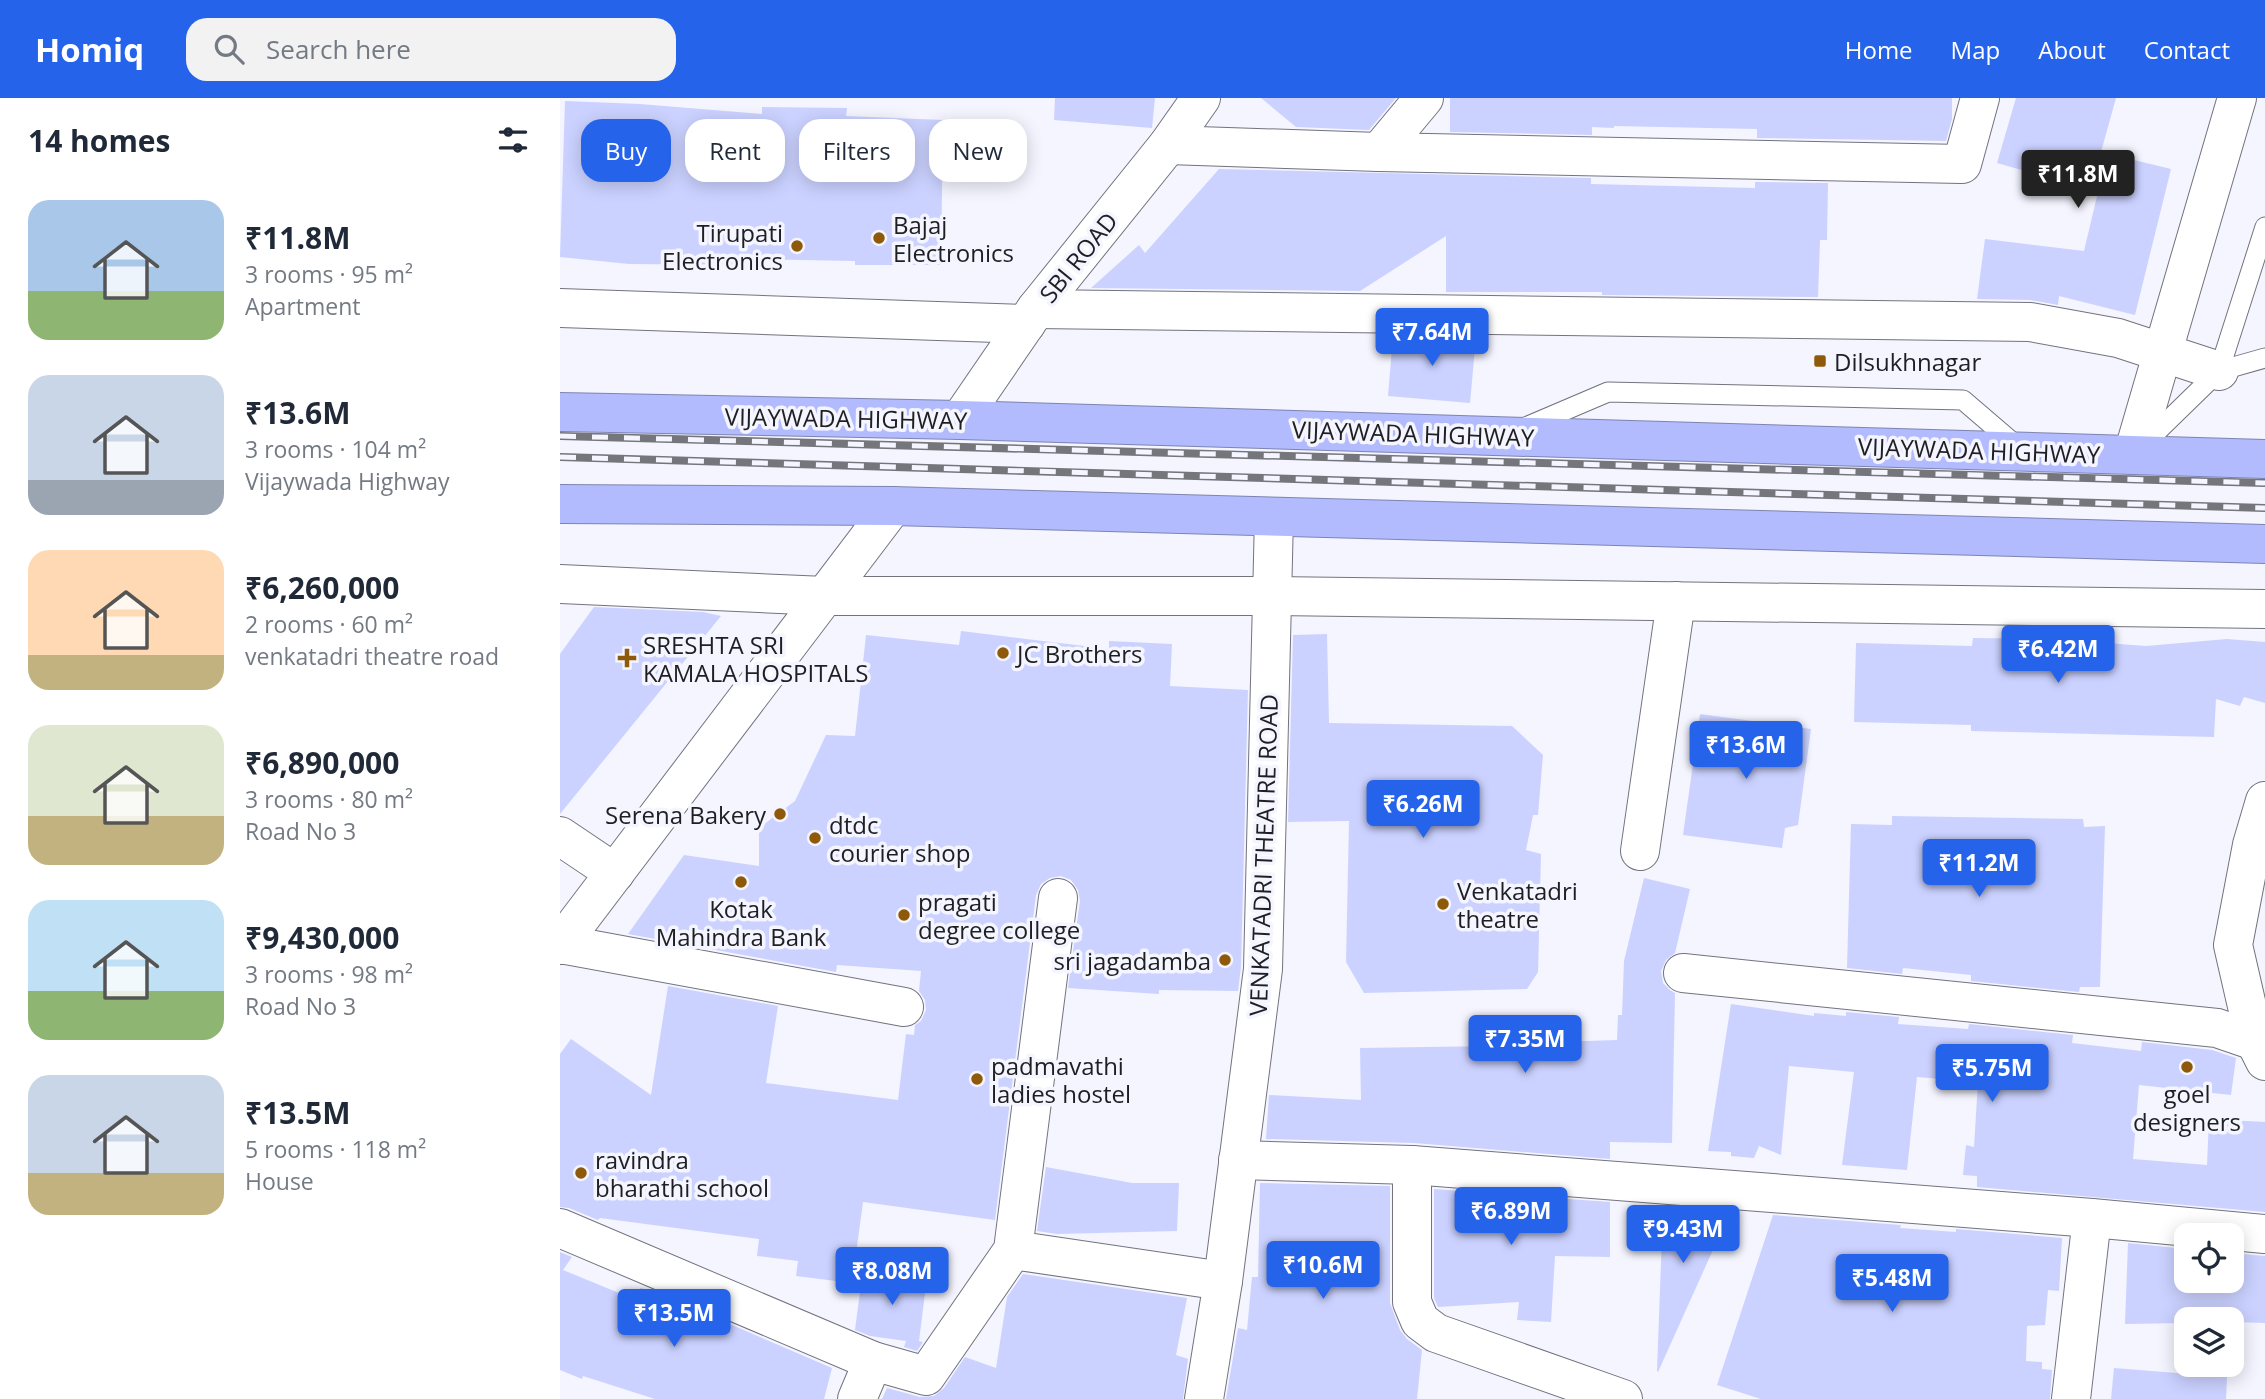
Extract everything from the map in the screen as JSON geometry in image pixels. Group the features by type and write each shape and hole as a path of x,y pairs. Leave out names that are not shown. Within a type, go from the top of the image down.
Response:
{"highway":[{"name":"VIJAYWADA HIGHWAY","path":"560,412 960,420 2265,459"},
{"path":"560,503 893,506 2265,544"}],"street":[{"name":"SBI ROAD","path":"960,420 1031,316 1168,145 1201,98"},
{"path":"1378,152 1424,98"},
{"path":"1168,145 1962,164 1979,98"},
{"path":"2133,454 2237,98"},
{"path":"560,307 1031,316 2030,322 2118,338 2218,371"},
{"path":"893,506 561,945 904,1007"},
{"name":"VENKATADRI THEATRE ROAD","path":"1204,1399 1223,1281 1263,969 1274,517"},
{"path":"560,584 825,596 1273,596 2265,609"},
{"path":"1640,850 1676,601"},
{"path":"2260,1051 2233,945 2252,845 2265,801"},
{"path":"560,836 615,873"},
{"path":"560,1228 873,1361 926,1376 1013,1250 1058,898"},
{"path":"1683,973 2217,1028 2260,1051"},
{"path":"1238,1160 1412,1165 2265,1234"},
{"path":"1412,1165 1412,1302 1420,1321 1436,1333 1623,1399"},
{"path":"2071,1399 2092,1218"},
{"path":"1013,1250 1223,1281"},
{"path":"857,1399 873,1361"}],"lane":[{"path":"2133,454 2218,371 2265,227"},
{"path":"2218,371 2265,358"}],"building":[{"path":"1055,98 1155,98 1152,128 1054,120"},
{"path":"1261,98 1396,98 1369,130 1296,127"},
{"path":"1450,98 1952,98 1952,119 1946,141 1757,138 1757,129 1614,126 1592,127 1592,135 1450,132"},
{"path":"2016,98 2116,98 2101,152 2171,169 2135,315 2059,296 2058,305 2030,300 1977,299 1985,239 2084,251 2098,192 1997,163"},
{"path":"565,101 762,114 762,107 847,108 846,116 929,119 929,182 942,182 941,265 855,265 855,261 750,259 750,265 629,264 560,257"},
{"path":"1219,169 1591,178 1591,184 1755,188 1755,182 1828,183 1827,240 1820,240 1818,297 1446,292 1446,236 1360,291 1091,288 1139,245 1145,253"},
{"path":"1393,336 1476,337 1470,403 1388,396"},
{"path":"594,607 703,612 721,616 560,814 560,654"},
{"path":"961,631 1109,649 1109,641 1172,644 1170,686 1248,690 1241,967 1238,991 1159,990 1159,994 1068,988 1080,901 1078,890 1071,880 1061,876 1050,878 1041,884 1036,895 995,1220 863,1202 852,1283 796,1276 798,1261 757,1256 759,1239 600,1218 598,1220 560,1207 560,1054 571,1039 651,1095 668,986 778,1006 766,1083 898,1100 906,1034 914,1035 915,1025 921,1021 926,1010 925,1000 919,991 921,971 837,965 836,972 628,934 684,855 759,866 759,828 795,801 826,735 855,736 866,635 959,645"},
{"name":"Venkatadri theatre","path":"1327,634 1329,723 1512,726 1543,755 1538,815 1533,815 1526,850 1541,854 1538,972 1527,989 1364,993 1346,962 1349,821 1288,822 1293,635"},
{"path":"1973,638 2054,639 2146,646 2227,639 2265,642 2265,703 2244,697 2240,706 2216,699 2214,737 1971,731 1971,725 1854,722 1856,643 1972,646"},
{"path":"1700,714 1811,729 1798,825 1785,828 1782,848 1683,835"},
{"path":"1892,816 2083,819 2084,827 2105,826 2100,987 2080,987 2079,992 1971,981 1971,975 1903,968 1902,974 1847,968 1851,824 1892,825"},
{"path":"1644,878 1690,889 1675,953 1666,960 1661,971 1663,983 1675,993 1672,1143 1610,1142 1610,1159 1414,1143 1266,1139 1269,1095 1361,1100 1360,1048 1556,1045 1556,1042 1617,1040 1618,1015 1622,1015 1624,961"},
{"path":"1731,1004 1814,1016 1814,1013 1846,1016 1846,1012 1899,1017 1898,1024 1968,1029 1969,1024 2073,1035 2072,1043 2141,1051 2142,1042 2212,1050 2236,1058 2231,1095 2139,1085 2133,1159 2207,1165 2209,1119 2265,1122 2265,1212 1977,1187 1977,1176 1963,1175 1966,1145 1974,1147 1978,1082 1917,1077 1907,1170 1842,1165 1854,1072 1789,1066 1781,1155 1759,1146 1754,1158 1731,1156 1731,1152 1708,1151"},
{"path":"1046,1167 1132,1183 1179,1183 1177,1231 1057,1234 1037,1231"},
{"path":"1260,1183 1390,1186 1390,1303 1400,1330 1422,1350 1417,1399 1226,1399 1238,1328 1247,1330 1252,1277 1258,1277"},
{"path":"1434,1189 1610,1202 1610,1257 1555,1256 1551,1322 1517,1320 1519,1302 1438,1307 1434,1298"},
{"path":"1663,1209 1730,1212 1658,1372 1657,1371"},
{"path":"1773,1215 1901,1225 1900,1228 1956,1232 1956,1229 2062,1238 2059,1291 2048,1290 2045,1325 2027,1326 2026,1361 2042,1362 2042,1369 2052,1370 2050,1399 1761,1399 1717,1385"},
{"path":"2128,1243 2174,1248 2174,1293 2244,1293 2244,1254 2265,1256 2265,1323 2244,1322 2244,1307 2174,1307 2174,1323 2125,1324"},
{"path":"560,1252 572,1257 563,1270 636,1300 640,1288 653,1291 832,1368 824,1399 655,1399 583,1376 582,1379 560,1370"},
{"path":"863,1269 927,1277 919,1341 923,1342 917,1351 904,1347 906,1341 870,1336 855,1330"},
{"path":"1023,1274 1187,1298 1176,1355 1188,1359 1183,1399 882,1399 887,1388 920,1397 934,1396 944,1388 965,1357 996,1368 1007,1297"},
{"path":"2114,1368 2174,1373 2174,1377 2227,1377 2226,1399 2111,1399"}],"railway":[{"path":"560,436 2265,483"},
{"path":"560,457 2265,508"}],"place":[{"name":"Bajaj Electronics","path":"879,238"},
{"name":"Tirupati Electronics","path":"797,246"},
{"name":"Dilsukhnagar","path":"1820,361"},
{"name":"JC Brothers","path":"1003,653"},
{"name":"SRESHTA SRI KAMALA HOSPITALS","path":"627,658"},
{"name":"Serena Bakery","path":"780,814"},
{"name":"dtdc courier shop","path":"815,838"},
{"name":"Kotak Mahindra Bank","path":"741,882"},
{"name":"Venkatadri theatre","path":"1443,904"},
{"name":"pragati degree college","path":"904,915"},
{"name":"sri jagadamba","path":"1225,960"},
{"name":"goel designers","path":"2187,1067"},
{"name":"padmavathi ladies hostel","path":"977,1079"},
{"name":"ravindra bharathi school","path":"581,1173"}]}
